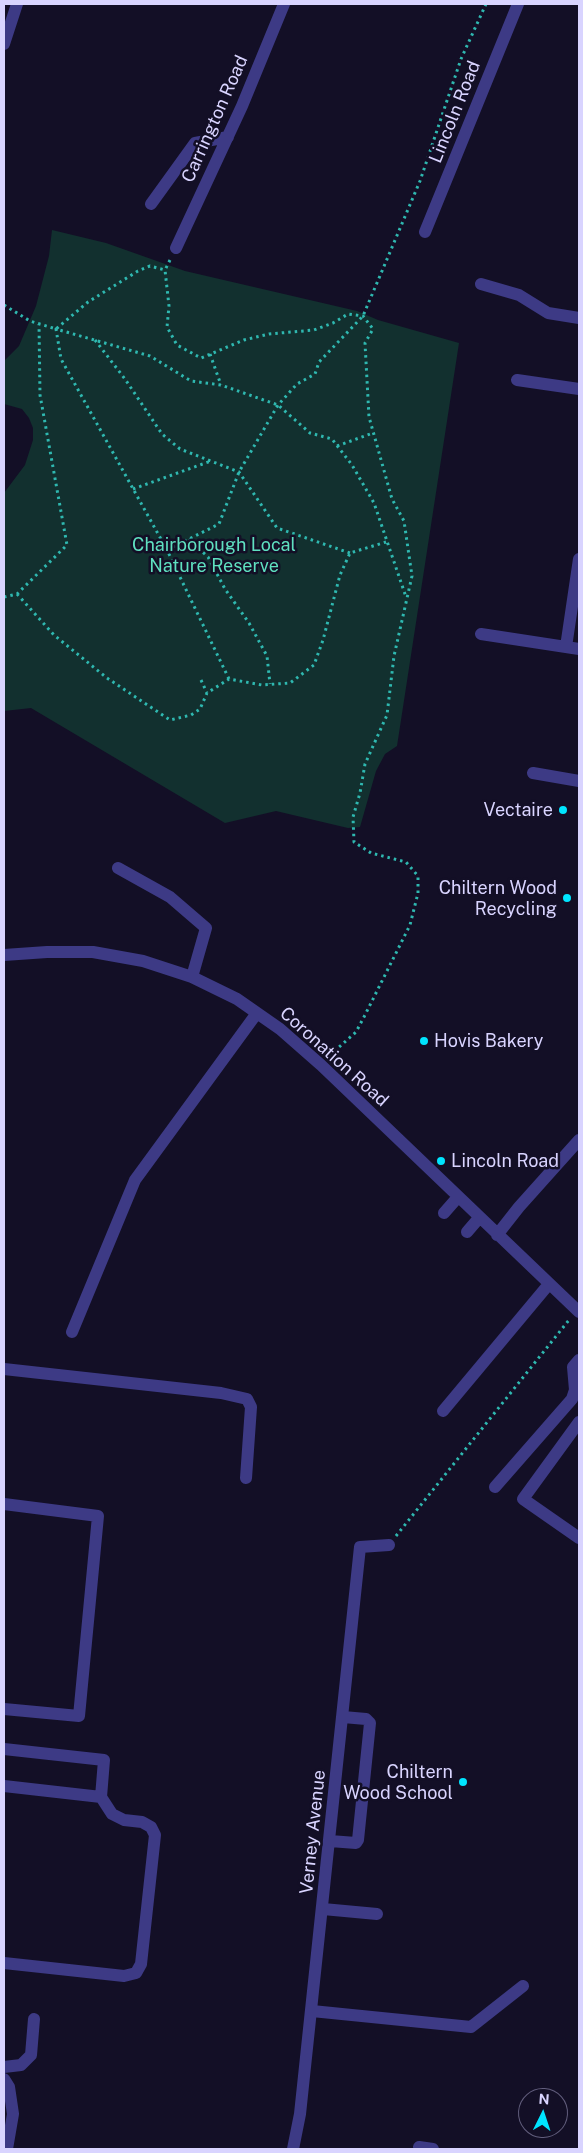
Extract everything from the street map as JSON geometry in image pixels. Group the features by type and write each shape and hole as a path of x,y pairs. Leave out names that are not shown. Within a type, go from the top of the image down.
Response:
{"street":[{"path":"4,44 16,4"},
{"name":"Carrington Road","path":"176,248 228,137 284,4"},
{"name":"Lincoln Road","path":"424,232 518,4"},
{"path":"151,204 195,143 228,137"},
{"path":"481,284 519,295 548,313 579,318"},
{"path":"517,380 579,389"},
{"path":"566,647 579,558"},
{"path":"481,634 579,649"},
{"path":"533,773 579,781"},
{"path":"118,868 170,897 206,928 192,977"},
{"name":"Coronation Road","path":"4,955 46,952 93,952 143,961 192,977 237,999 280,1029 320,1064 578,1311"},
{"path":"72,1332 135,1180 257,1013"},
{"path":"497,1235 519,1207 579,1140"},
{"path":"444,1213 458,1197"},
{"path":"467,1232 479,1218"},
{"path":"443,1411 549,1284"},
{"path":"495,1487 572,1399 575,1390 573,1367 579,1360"},
{"path":"4,1368 221,1393 247,1400 251,1407 246,1478"},
{"path":"579,1422 523,1499 579,1538"},
{"path":"4,1504 98,1516 79,1716 4,1709"},
{"name":"Verney Avenue","path":"293,2149 300,2114 312,2011 360,1547 389,1545"},
{"path":"330,1841 356,1843 358,1840 370,1723 366,1719 343,1718"},
{"path":"4,1749 104,1760 102,1797 112,1814 124,1820 142,1822 151,1827 155,1835 141,1964 136,1973 124,1976 4,1964"},
{"path":"4,1786 102,1797"},
{"path":"322,1909 376,1914"},
{"path":"312,2011 471,2027 523,1986"},
{"path":"4,2066 21,2065 31,2055 34,2019"},
{"path":"4,2079 9,2087 13,2114 7,2149"},
{"path":"419,2147 433,2149"}],"path":[{"path":"167,550 219,524 239,472 278,405 297,384 315,374 319,362 363,316 420,181 461,59 486,4"},
{"path":"176,248 165,270 169,306 167,327 177,345 201,358 244,340 269,334 314,330 333,323 348,314 363,316 373,329 365,343 372,433 392,499 404,521 410,549 412,576 394,656 387,715 365,764 360,793 353,817 354,842 371,853 406,862 418,876 418,893 410,925 356,1032 320,1064"},
{"path":"56,329 88,302 138,271 150,266 165,270"},
{"path":"4,305 30,321 150,356 191,381 221,385 278,405 310,433 332,439 352,465 374,504 406,597"},
{"path":"4,597 17,594 67,545 40,395 39,324"},
{"path":"56,329 61,359 167,550 228,679"},
{"path":"95,340 125,379 162,434 180,449 239,472 277,528 350,552 386,542"},
{"path":"210,354 221,385"},
{"path":"337,446 372,433"},
{"path":"133,489 212,460"},
{"path":"189,539 208,557 225,589 250,623 268,656 270,684"},
{"path":"17,594 54,635 107,678 170,720 191,715 200,709 207,693 228,679 270,684 290,684 314,665 323,640 340,575 350,552"},
{"path":"201,680 207,693"},
{"path":"389,1545 578,1311"}],"green space":[{"name":"Chairborough Local Nature Reserve","path":"52,230 106,243 185,271 357,311 378,320 459,343 397,746 385,754 376,771 360,827 348,828 276,811 225,823 31,708 4,711 4,493 25,465 33,440 33,428 29,418 22,409 4,404 4,361 19,346 36,306 49,256"}],"place":[{"name":"Vectaire","path":"563,810"},
{"name":"Chiltern Wood Recycling","path":"567,898"},
{"name":"Hovis Bakery","path":"424,1041"},
{"name":"Lincoln Road","path":"441,1161"},
{"name":"Chiltern Wood School","path":"463,1782"}]}
